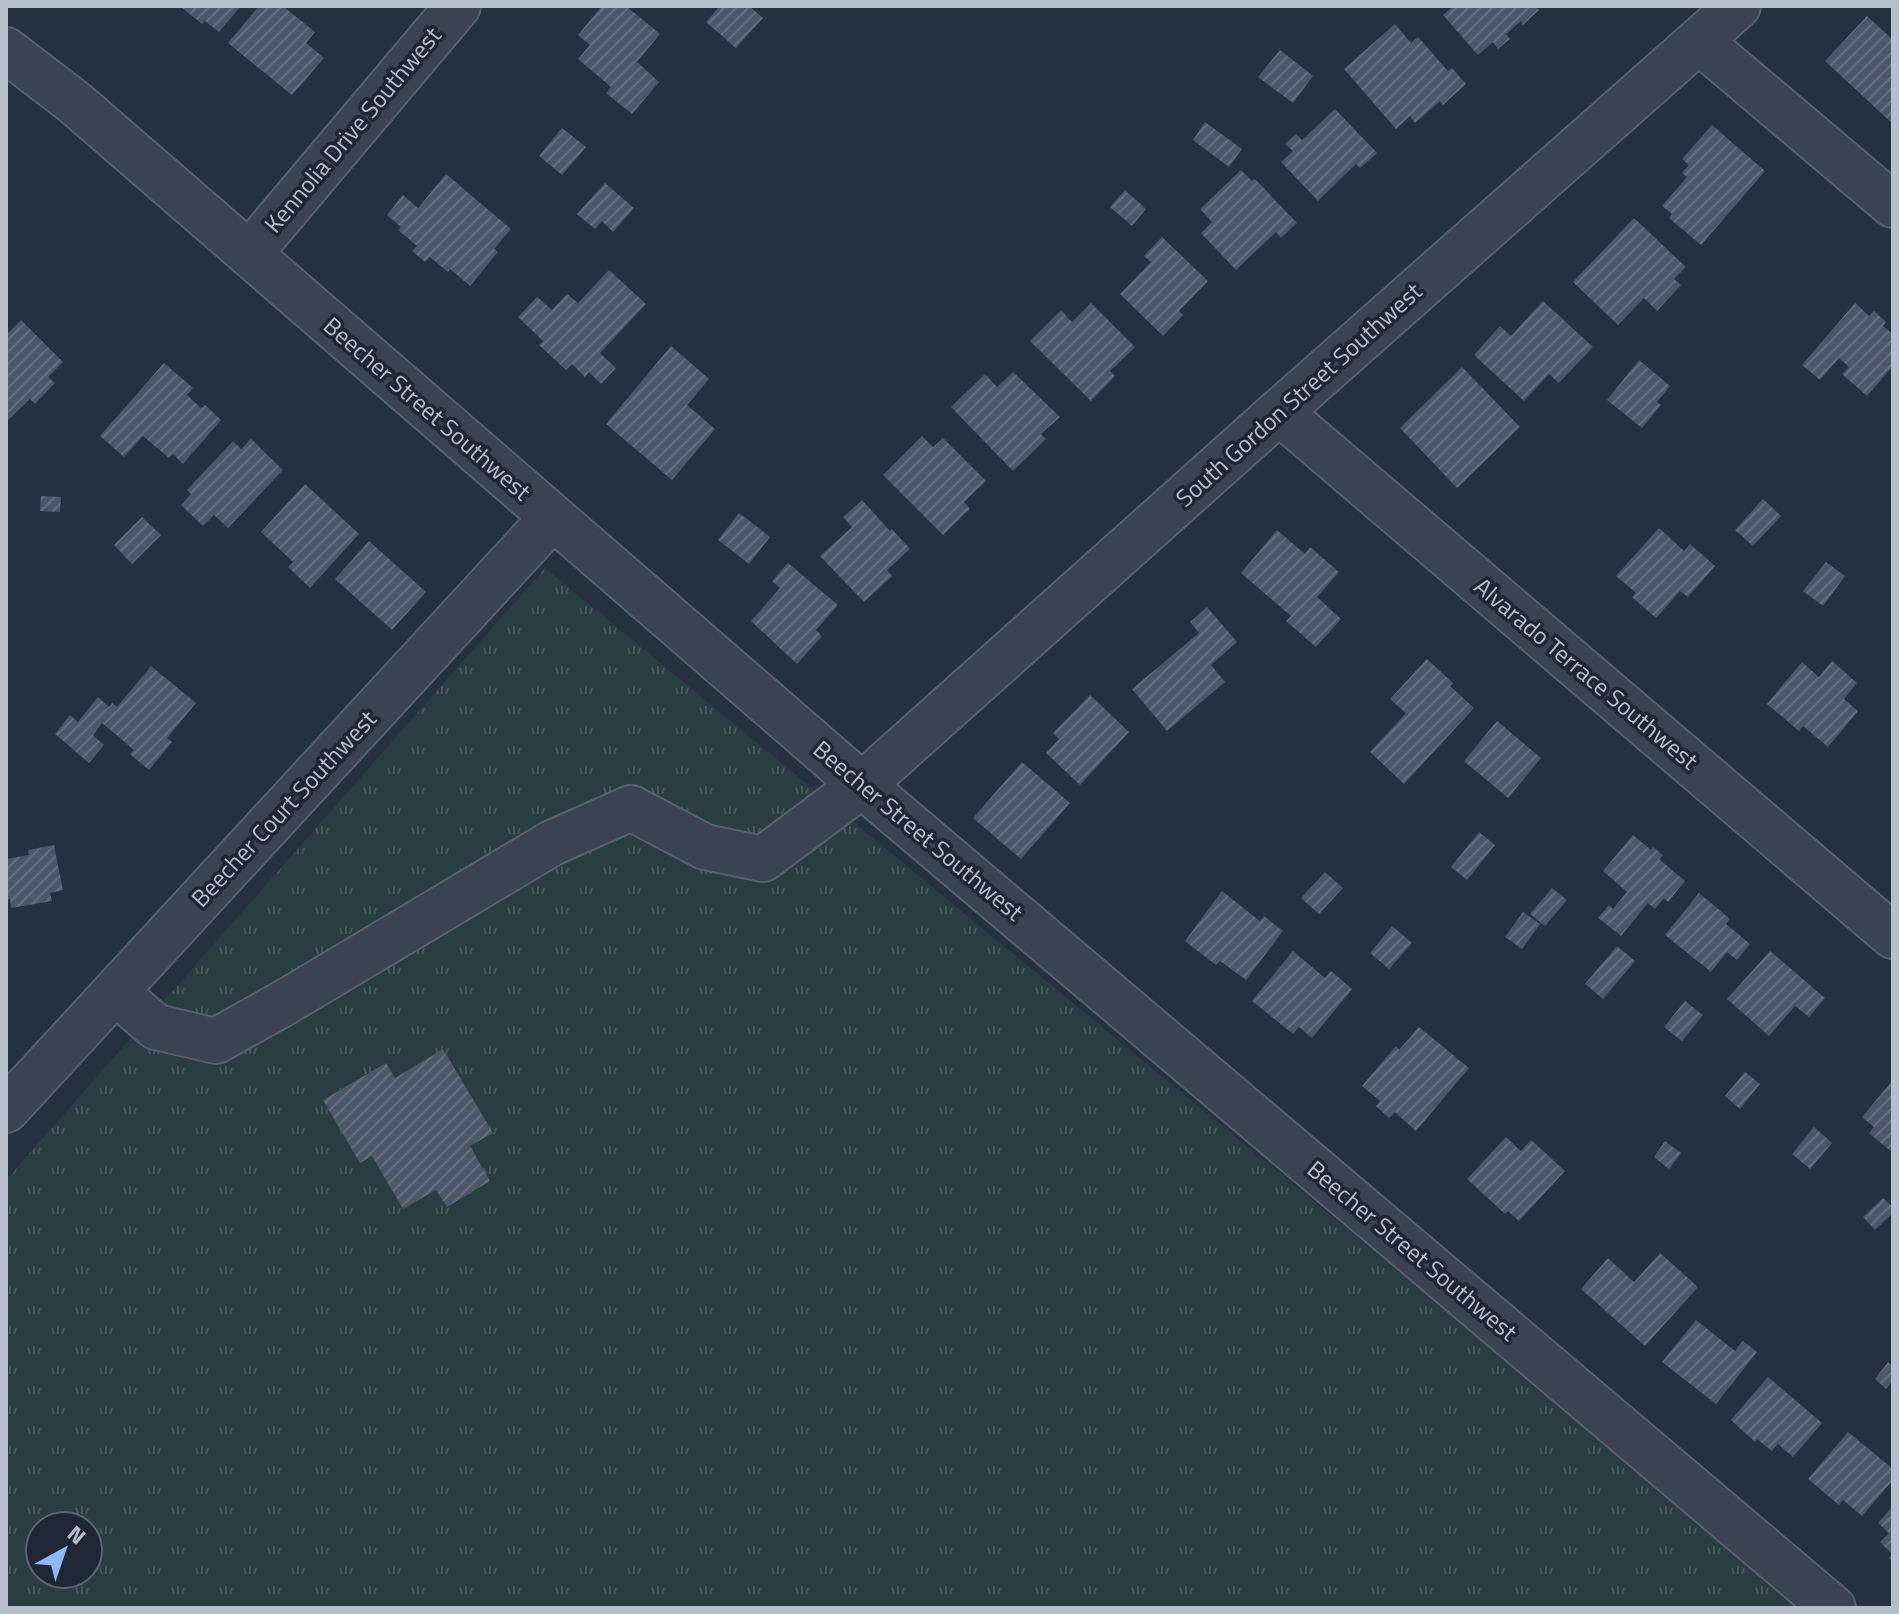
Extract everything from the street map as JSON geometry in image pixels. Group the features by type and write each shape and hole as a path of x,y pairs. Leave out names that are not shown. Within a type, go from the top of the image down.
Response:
{"street":[{"name":"Kennolia Drive Southwest","path":"249,254 458,6"},
{"name":"South Gordon Street Southwest","path":"115,992 156,1027 216,1041 552,843 631,808 705,847 763,859 862,785 1738,6"},
{"path":"1699,41 1893,205"},
{"name":"Beecher Street Southwest","path":"6,50 75,103 862,785 1833,1608"},
{"name":"Alvarado Terrace Southwest","path":"1279,412 1893,936"},
{"name":"Beecher Court Southwest","path":"9,1101 115,992 552,518"}],"green space":[{"path":"545,568 1807,1608 6,1608 6,1180"}],"building":[{"path":"180,6 241,6 219,32 205,21 202,24"},
{"path":"259,6 283,6 315,32 306,43 324,58 292,95 228,43"},
{"path":"602,6 626,6 660,34 637,62 659,82 632,114 606,93 611,87 578,59 590,45 578,35"},
{"path":"720,6 749,6 763,18 736,48 706,22"},
{"path":"1454,6 1535,6 1539,10 1523,25 1521,21 1506,34 1510,39 1498,49 1493,42 1478,55 1443,15"},
{"path":"1867,16 1893,40 1893,124 1825,61"},
{"path":"1395,24 1411,43 1418,37 1448,71 1452,68 1466,84 1443,105 1440,101 1415,123 1410,116 1396,129 1344,69"},
{"path":"1280,50 1313,76 1293,103 1258,77"},
{"path":"1335,109 1377,153 1360,168 1356,164 1318,201 1281,162 1293,151 1285,144 1296,134 1302,140"},
{"path":"1205,122 1242,149 1229,167 1193,140"},
{"path":"1712,125 1765,171 1701,245 1669,218 1672,214 1662,206 1687,177 1682,173 1689,165 1682,159"},
{"path":"562,128 586,147 562,175 539,156"},
{"path":"1241,170 1252,181 1255,179 1297,223 1281,238 1276,232 1236,270 1201,233 1212,222 1200,209"},
{"path":"446,174 511,229 494,249 498,252 470,286 450,269 448,272 430,257 425,262 412,251 417,246 398,230 401,227 387,215 403,195 418,208"},
{"path":"605,183 634,208 613,232 602,221 595,229 577,214"},
{"path":"1125,190 1146,209 1132,226 1110,207"},
{"path":"1634,218 1686,267 1674,279 1681,285 1657,311 1644,298 1618,325 1573,282"},
{"path":"1162,237 1208,281 1179,311 1183,315 1163,336 1120,294 1151,262 1144,256"},
{"path":"609,270 646,304 600,353 616,368 601,384 589,372 585,377 572,364 566,370 539,345 543,341 518,317 537,297 552,310 567,294 578,303"},
{"path":"1543,301 1593,347 1559,383 1549,374 1524,401 1474,355 1500,326 1511,336"},
{"path":"1091,303 1135,347 1110,371 1115,376 1091,401 1030,341 1061,310 1072,322"},
{"path":"1855,303 1869,316 1874,311 1886,322 1883,326 1893,334 1893,366 1867,396 1842,374 1849,367 1839,358 1820,380 1802,365"},
{"path":"21,320 63,362 48,377 55,383 35,404 30,399 6,422 6,335"},
{"path":"671,346 709,379 687,405 715,429 672,480 606,424"},
{"path":"1639,360 1670,386 1657,402 1661,405 1642,428 1607,400"},
{"path":"164,363 193,388 187,395 201,408 205,405 221,420 183,464 173,454 169,458 143,436 124,457 100,436"},
{"path":"1462,367 1520,427 1457,488 1400,428"},
{"path":"1013,372 1060,417 1041,434 1046,439 1013,471 951,407 985,374 997,387"},
{"path":"922,436 933,447 943,438 986,481 964,502 970,509 943,535 883,475"},
{"path":"251,439 283,470 228,528 214,515 203,526 181,505 191,494 187,490 233,441 241,449"},
{"path":"305,484 359,534 310,588 288,567 293,562 261,532"},
{"path":"41,496 61,497 60,512 40,511"},
{"path":"1763,499 1781,516 1753,546 1735,530"},
{"path":"862,500 910,549 887,570 892,576 864,602 820,556 852,527 843,517"},
{"path":"739,513 770,537 749,564 718,540"},
{"path":"142,517 161,535 132,564 114,545"},
{"path":"1659,528 1684,551 1690,544 1715,566 1688,597 1680,591 1656,618 1632,597 1636,593 1616,576"},
{"path":"1277,530 1305,554 1310,547 1339,572 1317,597 1341,619 1316,647 1286,621 1291,616 1241,573"},
{"path":"369,541 426,592 392,630 335,579"},
{"path":"1826,562 1845,576 1823,606 1803,591"},
{"path":"788,563 838,605 816,630 822,636 797,664 751,621 780,588 772,581"},
{"path":"1207,607 1237,642 1211,665 1225,682 1167,731 1132,689 1199,633 1190,622"},
{"path":"1427,659 1474,708 1404,784 1370,752 1406,713 1390,699"},
{"path":"1832,661 1857,683 1844,699 1858,711 1828,747 1803,726 1799,731 1767,704 1802,662 1819,677"},
{"path":"151,666 196,703 167,738 172,742 149,770 130,754 134,750 102,723 93,735 104,745 89,763 55,734 70,715 78,722 98,697 109,707 112,703 117,707"},
{"path":"1090,695 1129,732 1080,785 1046,753 1059,739 1053,733"},
{"path":"1497,721 1541,758 1508,798 1464,761"},
{"path":"1022,762 1070,803 1021,859 973,818"},
{"path":"1479,832 1495,845 1467,880 1451,867"},
{"path":"1633,835 1651,850 1653,847 1663,855 1659,859 1685,881 1668,902 1664,898 1655,909 1648,903 1621,936 1598,918 1609,905 1613,909 1627,892 1603,871"},
{"path":"54,845 63,890 50,893 52,901 11,908 10,899 6,900 6,859 29,855 28,850"},
{"path":"1325,872 1343,888 1319,914 1301,898"},
{"path":"1552,888 1567,900 1545,926 1530,914"},
{"path":"1222,891 1260,921 1264,916 1283,931 1246,980 1220,961 1216,965 1185,941"},
{"path":"1699,893 1730,919 1726,924 1750,944 1737,960 1727,952 1711,972 1665,935"},
{"path":"1523,912 1540,924 1522,949 1505,937"},
{"path":"1392,926 1412,943 1389,969 1370,953"},
{"path":"1617,946 1635,961 1603,999 1585,984"},
{"path":"1293,951 1325,978 1331,971 1352,989 1312,1038 1299,1027 1293,1034 1252,1001"},
{"path":"1770,951 1825,998 1809,1017 1795,1006 1769,1036 1727,999"},
{"path":"1685,1001 1703,1015 1682,1041 1664,1027"},
{"path":"1419,1027 1469,1068 1416,1131 1395,1112 1389,1118 1376,1106 1380,1101 1362,1086 1396,1046 1399,1050"},
{"path":"443,1049 493,1133 470,1146 490,1181 447,1207 436,1190 403,1209 372,1156 360,1163 323,1100 386,1063 395,1078"},
{"path":"1745,1072 1760,1084 1740,1109 1725,1096"},
{"path":"1893,1080 1893,1153 1869,1133 1874,1127 1862,1117"},
{"path":"1814,1127 1832,1143 1810,1169 1792,1154"},
{"path":"1506,1137 1521,1151 1531,1140 1565,1171 1519,1221 1508,1211 1505,1214 1467,1179"},
{"path":"1665,1141 1681,1153 1669,1169 1654,1157"},
{"path":"1883,1198 1893,1207 1893,1213 1875,1230 1863,1217"},
{"path":"1660,1253 1698,1287 1645,1346 1581,1289 1608,1258 1634,1282"},
{"path":"1696,1320 1735,1351 1743,1341 1757,1352 1716,1404 1662,1362"},
{"path":"1888,1362 1893,1366 1893,1381 1886,1389 1875,1379"},
{"path":"1768,1377 1822,1423 1793,1457 1778,1444 1772,1451 1757,1439 1755,1442 1731,1420"},
{"path":"1848,1432 1893,1469 1893,1480 1862,1516 1843,1500 1839,1505 1808,1479"},
{"path":"1893,1506 1893,1562 1889,1558 1892,1554 1880,1542 1889,1533 1878,1523"}]}
